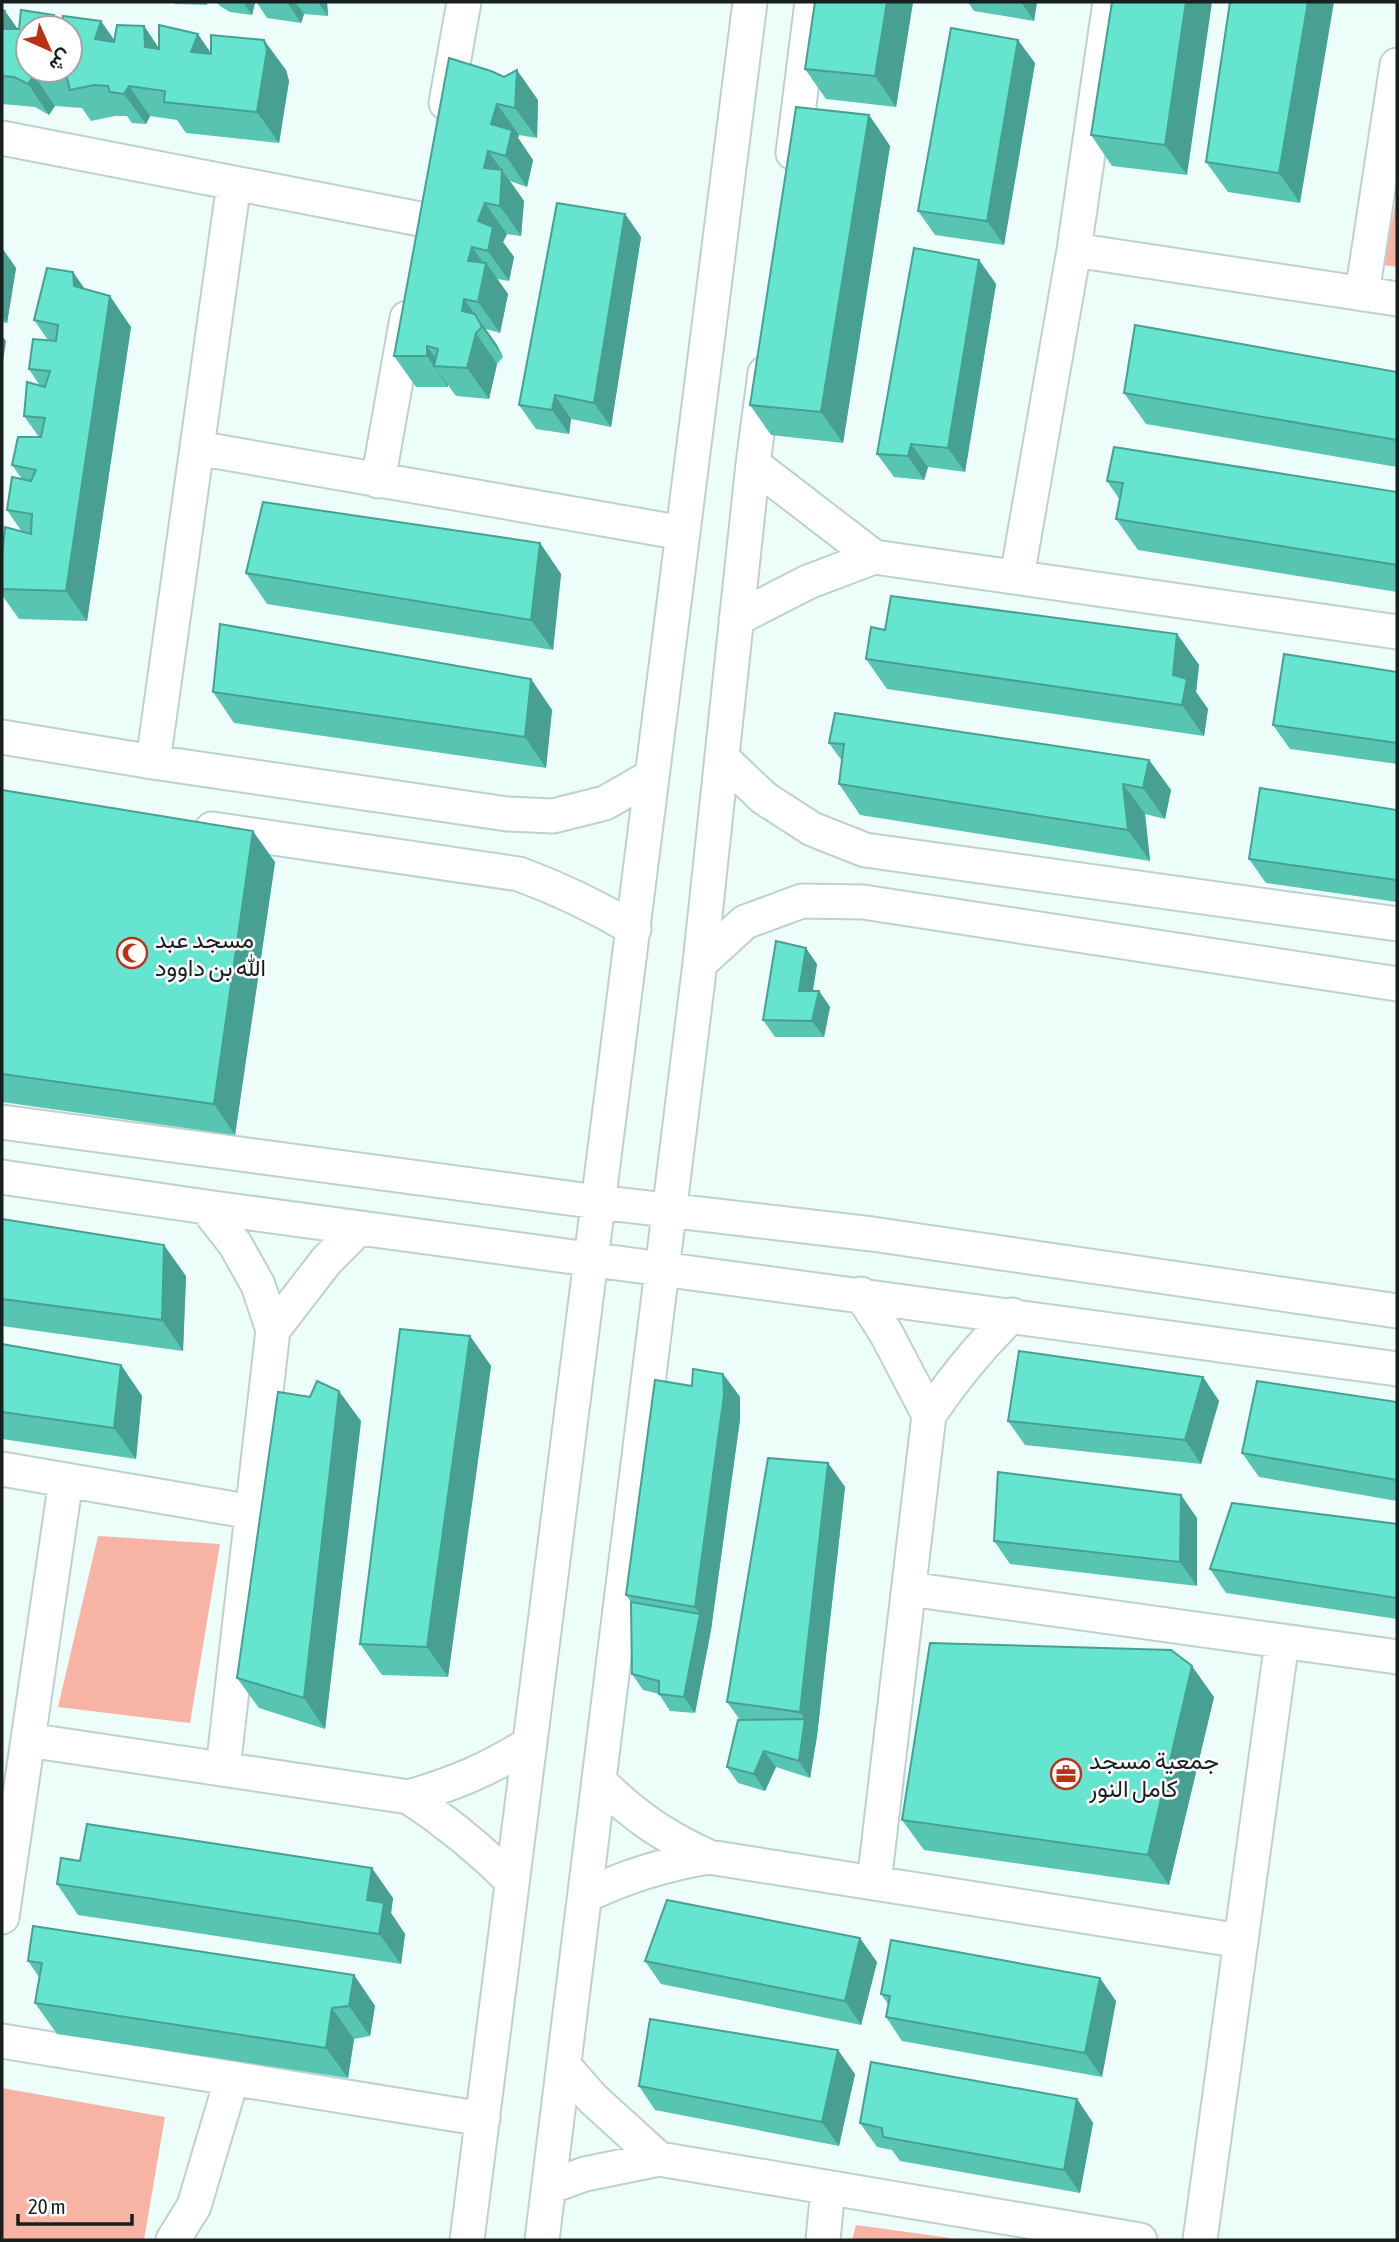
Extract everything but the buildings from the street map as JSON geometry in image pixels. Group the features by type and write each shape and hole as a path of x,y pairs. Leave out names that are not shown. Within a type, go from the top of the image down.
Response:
{"street":[{"path":"440,138 464,2"},
{"path":"467,2240 750,2"},
{"path":"790,180 813,2"},
{"path":"1017,577 1074,250 1110,2"},
{"path":"1362,294 1397,65"},
{"path":"2,138 425,220"},
{"path":"153,762 234,183"},
{"path":"1074,250 1397,299"},
{"path":"378,481 413,288"},
{"path":"542,2240 700,962 753,464 769,342"},
{"path":"197,448 684,533"},
{"path":"753,464 874,557"},
{"path":"736,619 808,582 874,557 1397,632"},
{"path":"2,737 507,814 553,816 605,803 652,776"},
{"path":"723,759 764,798 812,829 865,850 1397,924"},
{"path":"179,824 519,874 560,888 634,929"},
{"path":"700,962 745,922 802,901 863,902 1397,984"},
{"path":"2,1122 598,1202 872,1234 1397,1311"},
{"path":"2,1177 1397,1368"},
{"path":"206,1207 241,1254 258,1285 273,1330 223,1769"},
{"path":"273,1330 299,1294 359,1227"},
{"path":"861,1294 886,1333 929,1415"},
{"path":"874,1883 929,1415 953,1379 981,1345 1012,1315"},
{"path":"2,1469 252,1512"},
{"path":"2,1917 66,1480"},
{"path":"909,1589 1397,1657"},
{"path":"1200,2240 1282,1641"},
{"path":"28,1740 409,1797 451,1785 491,1767 529,1744"},
{"path":"600,1782 650,1826 709,1857 1241,1941"},
{"path":"409,1797 473,1843 512,1881"},
{"path":"585,1896 645,1870 709,1857"},
{"path":"2,2041 483,2119"},
{"path":"564,2066 609,2115 659,2159"},
{"path":"173,2240 194,2206 232,2078"},
{"path":"549,2187 584,2174 659,2159 1140,2240"},
{"path":"822,2240 828,2188"}],"shaded area":[{"path":"1397,196 1397,267 1383,265"},
{"path":"98,1536 220,1544 190,1723 58,1707"},
{"path":"2,2088 165,2117 144,2240 2,2240"},
{"path":"856,2225 965,2240 852,2240"}],"place":[{"name":"مسجد عبد الله بن داوود","path":"132,953"},
{"name":"جمعية مسجد كامل النور","path":"1066,1774"}]}
